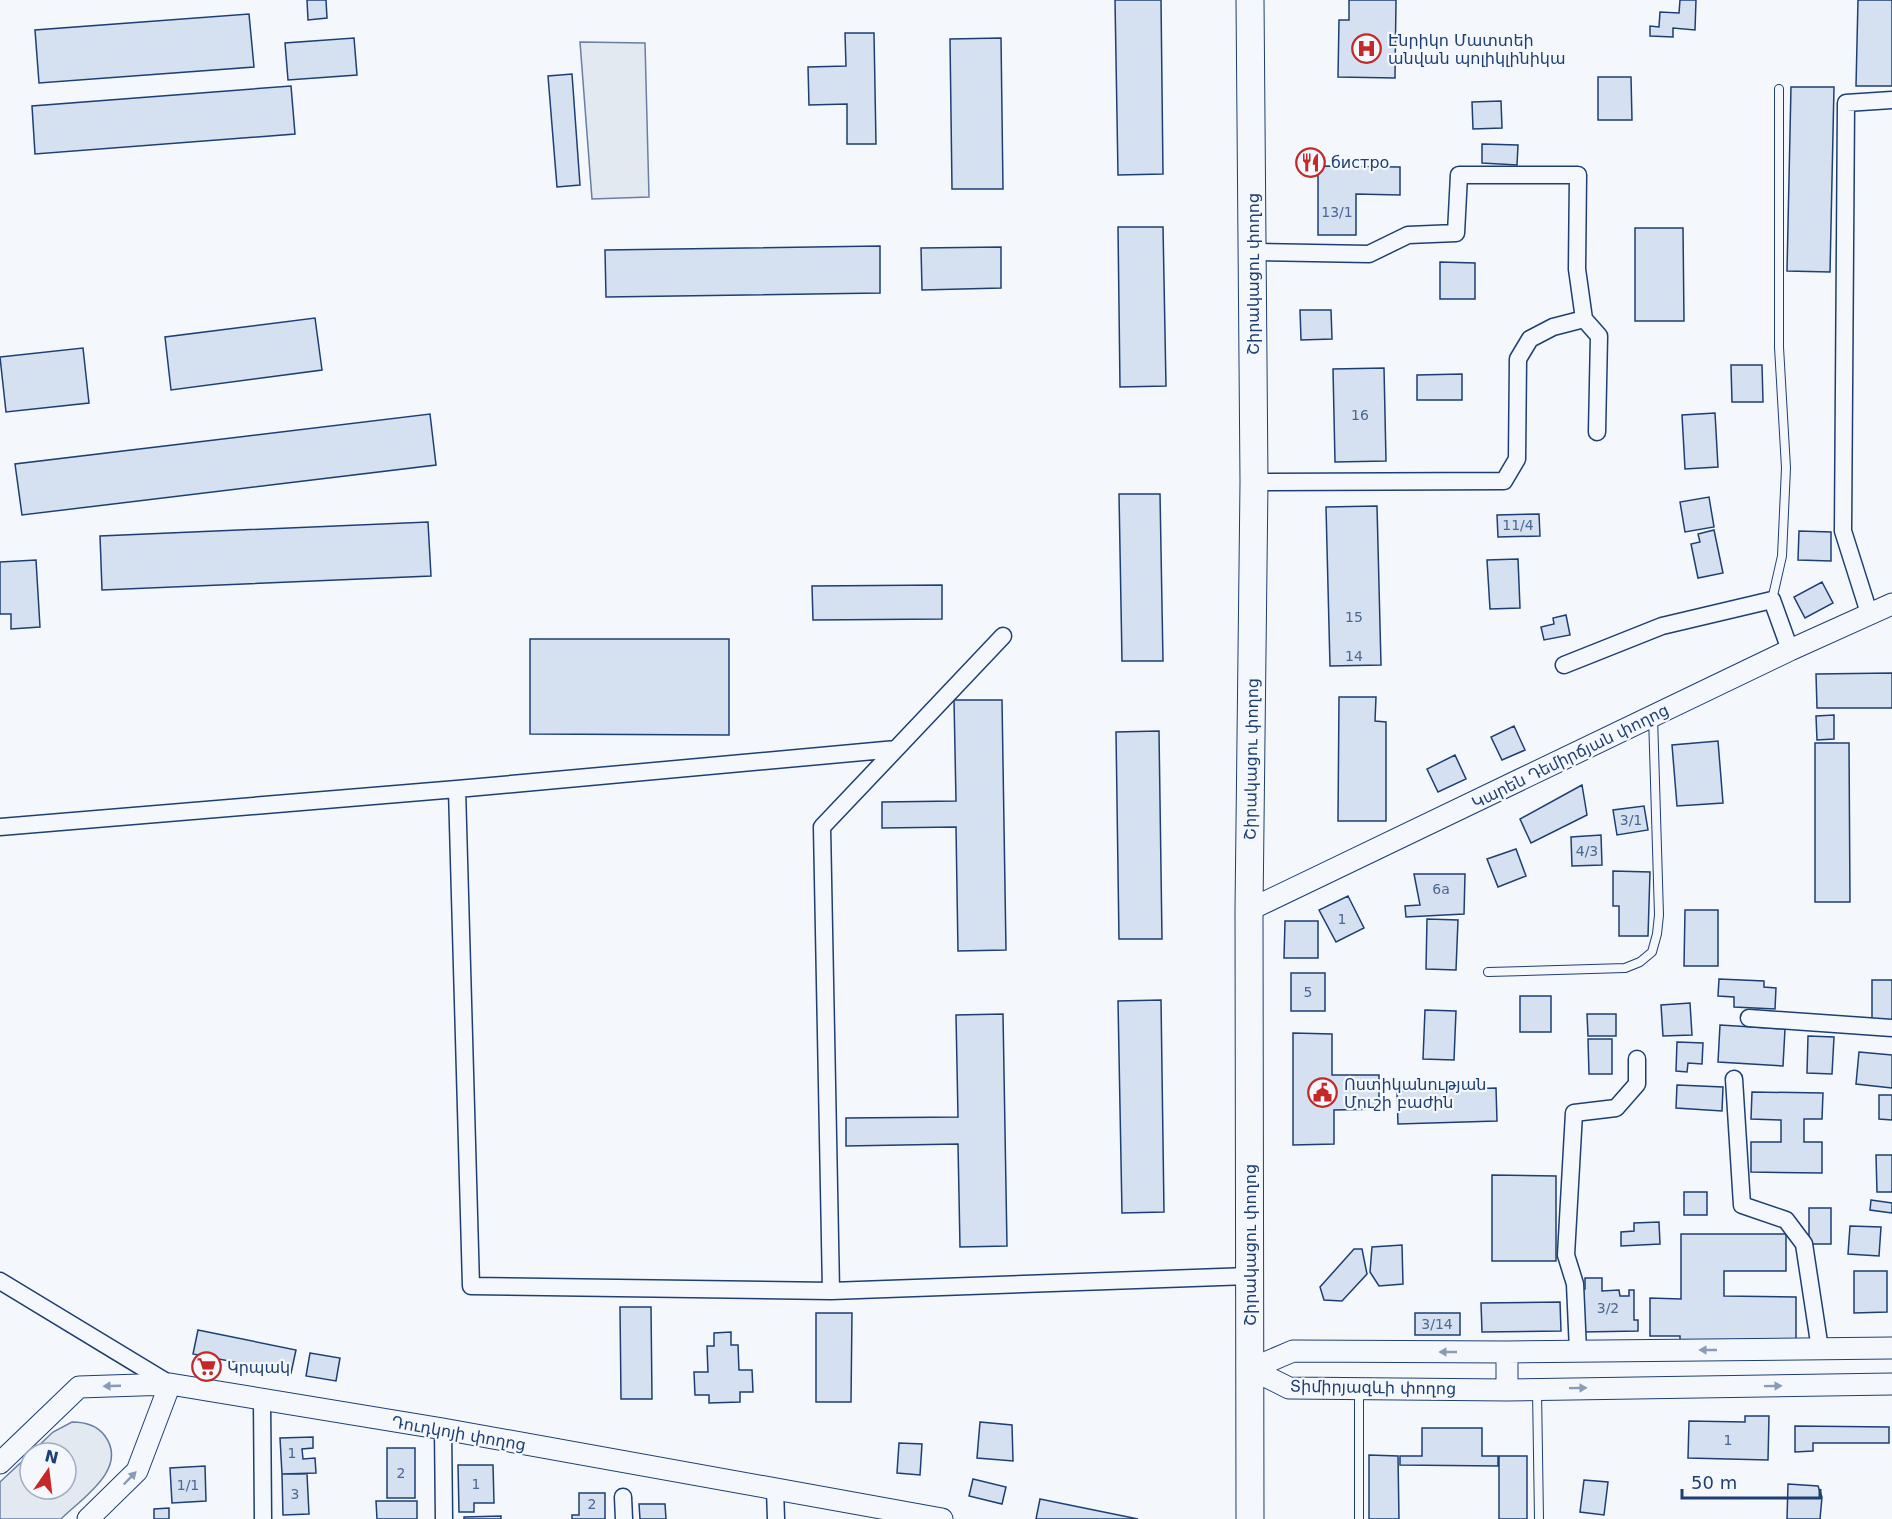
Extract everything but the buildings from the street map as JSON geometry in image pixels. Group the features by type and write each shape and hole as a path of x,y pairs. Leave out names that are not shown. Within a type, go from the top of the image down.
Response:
{"main road":[{"name":"Շիրակացու փողոց","path":"1250,0 1254,482 1249,910 1251,1519"}],"street":[{"path":"1869,613 1844,531 1846,103 1892,100"},
{"path":"1253,252 1369,254 1408,235 1456,233 1459,175 1578,176 1577,269 1584,319 1599,336 1597,432"},
{"path":"1254,482 1504,481 1517,459 1518,359 1530,339 1553,327 1584,319"},
{"path":"1563,665 1662,626 1772,600 1790,650"},
{"name":"Կարեն Դեմիրճյան փողոց","path":"1249,910 1790,650 1892,604"},
{"path":"831,1291 822,827 1003,636"},
{"path":"0,827 896,749"},
{"path":"457,789 471,1286 831,1291 1249,1276"},
{"path":"1749,1018 1892,1028"},
{"path":"1578,1351 1575,1284 1566,1255 1574,1113 1616,1108 1636,1084 1637,1059"},
{"path":"1734,1079 1742,1205 1786,1220 1804,1245 1820,1349"},
{"name":"Դուդկոյի փողոց","path":"0,1281 170,1384 443,1429 942,1519"},
{"name":"Տիմիրյազևի փողոց","path":"1251,1369 1293,1351 1507,1352 1892,1348"},
{"path":"1507,1352 1507,1390"},
{"name":"Տիմիրյազևի փողոց","path":"1251,1369 1289,1388 1507,1390 1892,1384"},
{"path":"0,1464 79,1387 170,1384 137,1471 104,1512 88,1519"},
{"path":"262,1400 263,1519"},
{"path":"443,1429 444,1519"},
{"path":"775,1489 776,1519"},
{"path":"623,1497 624,1519"}],"lane":[{"path":"1772,600 1782,556 1786,468 1779,347 1779,89"},
{"path":"1488,972 1609,970 1640,962 1652,952 1659,915 1653,716"},
{"path":"1359,1389 1359,1519"},
{"path":"1537,1389 1539,1519"}],"shaded area":[{"path":"580,42 645,43 649,197 592,199"},
{"path":"72,1422 98,1429 105,1436 111,1448 111,1460 107,1471 90,1493 61,1519 0,1519 0,1482 18,1465 18,1501 78,1501 78,1441 44,1441 53,1432"}],"place":[{"name":"Էնրիկո Մատտեի անվան պոլիկլինիկա","path":"1367,49"},
{"name":"бистро","path":"1310,162"},
{"name":"Ոստիկանության Մուշի բաժին","path":"1323,1093"},
{"name":"Կրպակ","path":"206,1367"}]}
